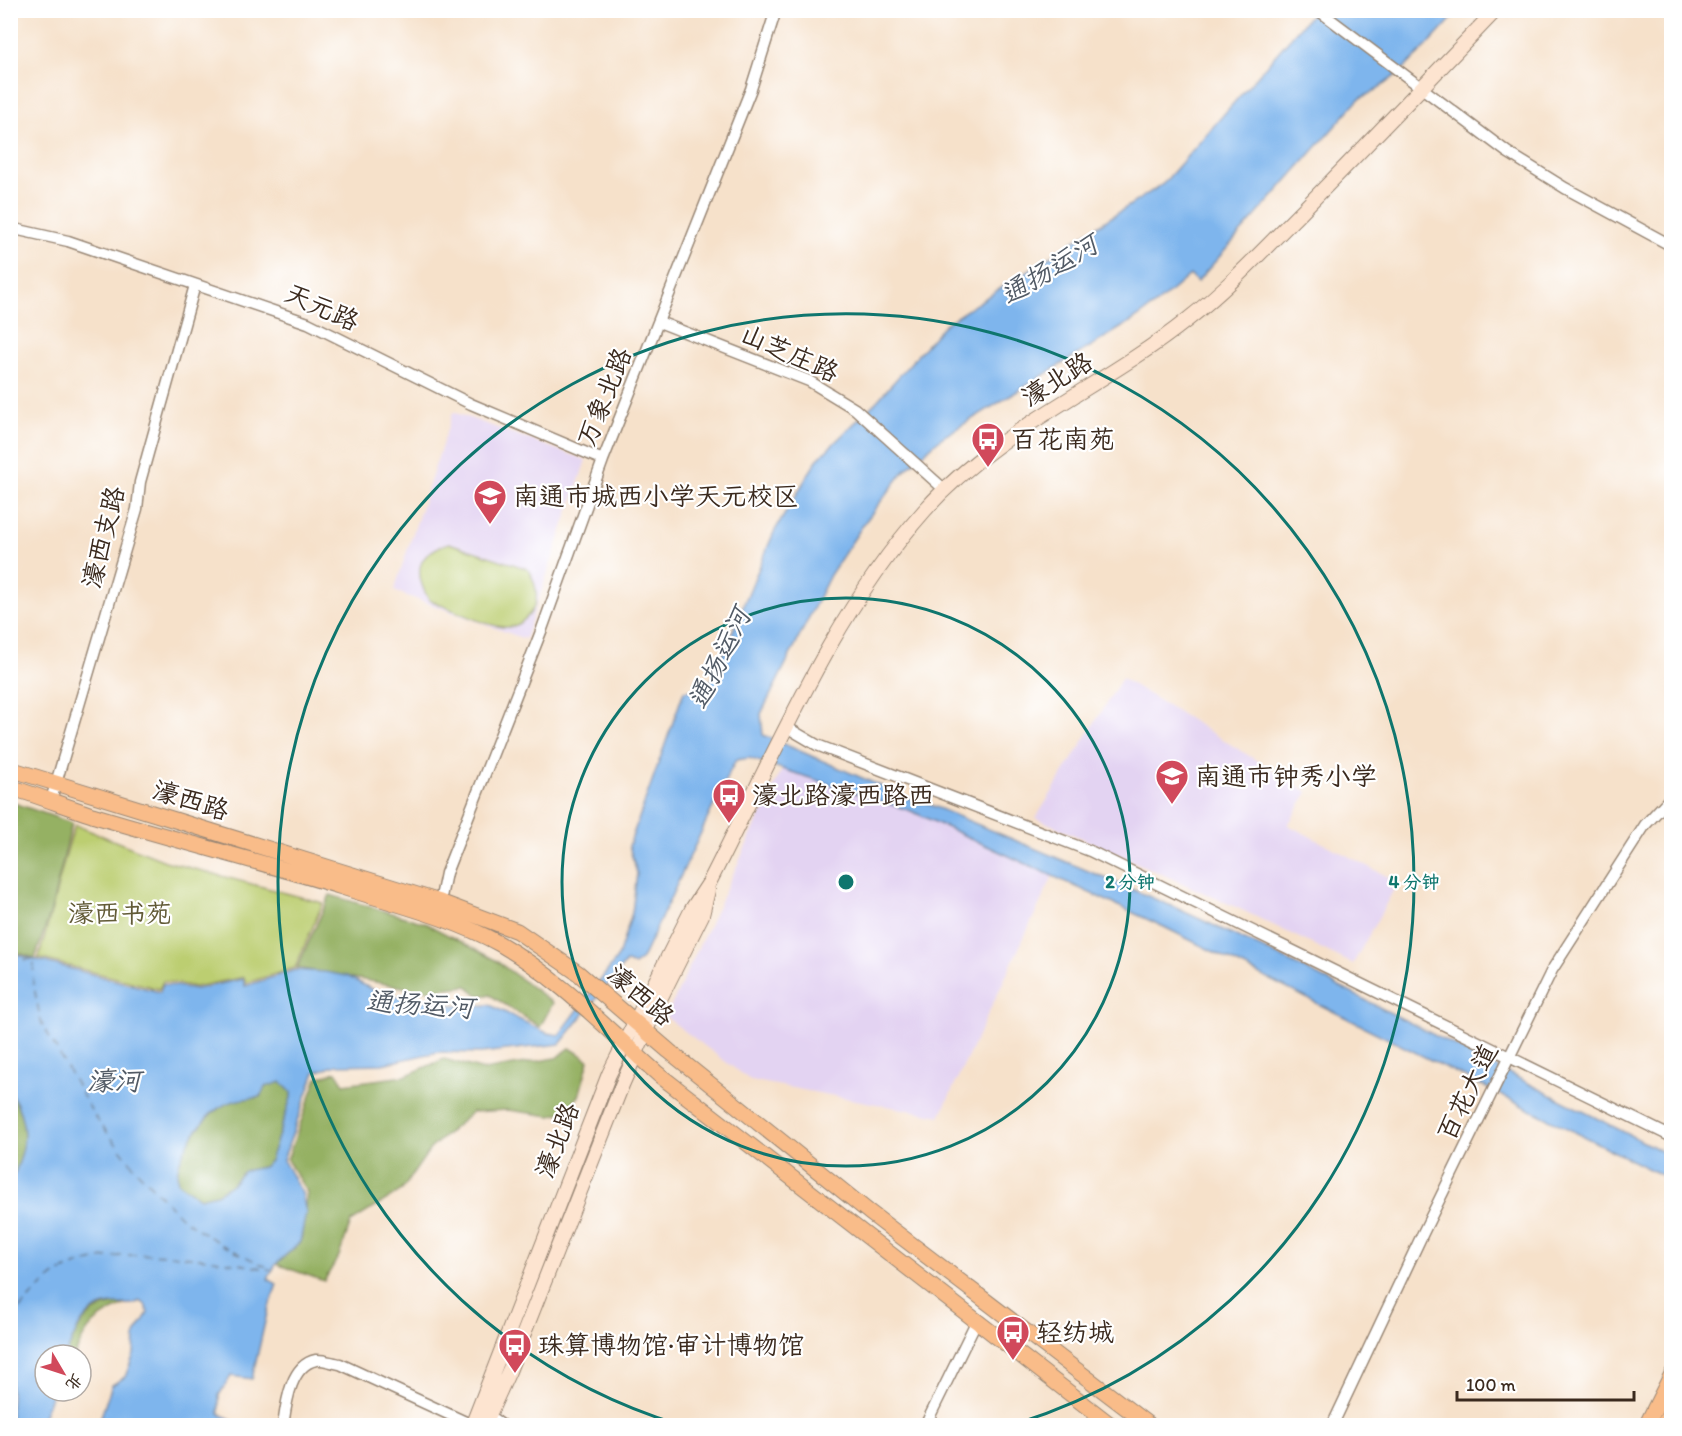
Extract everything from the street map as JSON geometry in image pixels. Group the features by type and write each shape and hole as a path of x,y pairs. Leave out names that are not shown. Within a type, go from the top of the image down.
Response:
{"main road":[{"name":"濠西路","path":"10,769 440,902 517,931 578,973 869,1212 1150,1425"},
{"name":"濠西路","path":"10,787 90,814 288,870 458,924 523,959 607,1024 623,1044 1112,1425"},
{"path":"1646,1425 1671,1374"},
{"path":"1664,1425 1671,1409"}],"street":[{"name":"万象北路","path":"440,902 446,873 542,629 603,460 751,89 776,10"},
{"path":"1318,10 1507,152 1565,188 1671,246"},
{"name":"濠北路","path":"484,1416 623,1044 640,1026 702,915 710,883 833,638 870,579 926,509 945,490 1016,433 1140,356 1188,320 1228,285 1422,89 1496,10"},
{"name":"天元路","path":"10,228 68,241 195,285 250,301 308,323 471,404 603,460"},
{"name":"濠西支路","path":"51,800 138,508 140,482 195,285"},
{"name":"山芝庄路","path":"659,322 809,381 855,409 945,490"},
{"path":"786,732 1090,850 1508,1061 1671,1137"},
{"name":"百花大道","path":"1332,1425 1551,970 1645,825 1671,796"},
{"name":"濠北路","path":"472,1425 484,1416 509,1371 636,1054 640,1026"},
{"path":"925,1425 977,1320"},
{"path":"283,1425 290,1389 302,1368 316,1360 339,1364 472,1425"},
{"path":"484,1416 503,1425"}],"shaded area":[{"name":"南通市城西小学天元校区","path":"453,412 586,460 525,639 394,591"},
{"name":"南通市钟秀小学","path":"1122,678 1308,792 1288,825 1398,882 1353,964 1238,908 1036,818"},
{"path":"784,765 1059,863 940,1116 750,1080 666,1017"}],"green space":[{"path":"449,543 528,569 535,584 536,594 535,604 528,616 517,625 495,626 429,600 421,581 421,565 430,553"},
{"path":"11,802 72,823 50,914 35,958 11,951"},
{"name":"濠西书苑","path":"75,825 165,861 323,903 295,968 246,983 244,977 195,987 163,981 159,989 38,958"},
{"path":"330,895 425,923 495,960 553,1003 540,1027 490,995 478,995 467,986 429,990 414,989 297,968"},
{"path":"570,1048 589,1060 579,1096 564,1112 551,1116 508,1110 472,1112 430,1149 402,1190 351,1222 339,1256 324,1281 276,1264 301,1242 307,1192 287,1160 317,1078 336,1072 344,1084 405,1076 444,1059 484,1070 556,1058"},
{"path":"281,1081 291,1092 291,1098 270,1161 263,1167 244,1171 231,1185 217,1194 200,1198 178,1183 177,1174 183,1152 196,1131 212,1114 229,1103 260,1097 265,1087"},
{"path":"11,1093 21,1116 24,1138 20,1160 11,1183"},
{"path":"124,1305 93,1324 80,1343 71,1343 84,1321 106,1306"}],"water":[{"path":"1314,11 1459,11 1401,71 1388,82 1359,99 1197,282 1190,275 1132,321 941,438 905,470 865,522 830,575 761,714 763,735 920,803 924,802 1174,907 1279,956 1671,1156 1671,1180 1162,926 911,811 749,758 736,760 642,959 634,965 626,962 560,1044 481,1053 438,1052 382,1064 337,1065 315,1072 283,1160 302,1193 306,1213 300,1242 276,1264 268,1279 277,1284 267,1313 252,1379 231,1376 219,1395 219,1414 231,1419 235,1425 98,1425 112,1385 125,1377 134,1354 135,1334 148,1313 145,1304 140,1301 97,1308 83,1320 71,1343 33,1343 33,1403 48,1403 40,1425 11,1425 10,1183 23,1149 24,1127 11,1093 11,953 160,992 163,984 196,989 243,979 245,986 295,970 325,972 347,976 379,993 458,1006 490,1005 547,1033 559,1035 618,957 632,913 637,873 629,846 684,691 703,688 713,678 774,532 817,460 877,401 945,324 1163,184","holes":["281,1082 291,1092 270,1161 263,1167 244,1171 231,1185 217,1194 200,1198 178,1183 177,1174 183,1153 196,1131 212,1113 229,1103 260,1097 265,1087"]}],"ferry route":[{"path":"10,961 34,959 33,982 41,1022 95,1117 139,1173 183,1219 222,1245 273,1270 194,1257 115,1256 89,1261 58,1273 36,1292 10,1320"}],"place":[{"name":"百花南苑","path":"988,468"},
{"name":"南通市城西小学天元校区","path":"490,525"},
{"name":"南通市钟秀小学","path":"1172,805"},
{"name":"濠北路濠西路西","path":"729,824"},
{"name":"轻纺城","path":"1013,1361"},
{"name":"珠算博物馆·审计博物馆","path":"515,1374"}],"water label":[{"name":"通扬运河","path":"1049,269"},
{"name":"通扬运河","path":"719,658"},
{"name":"通扬运河","path":"420,1004"},
{"name":"濠河","path":"114,1080"}]}
